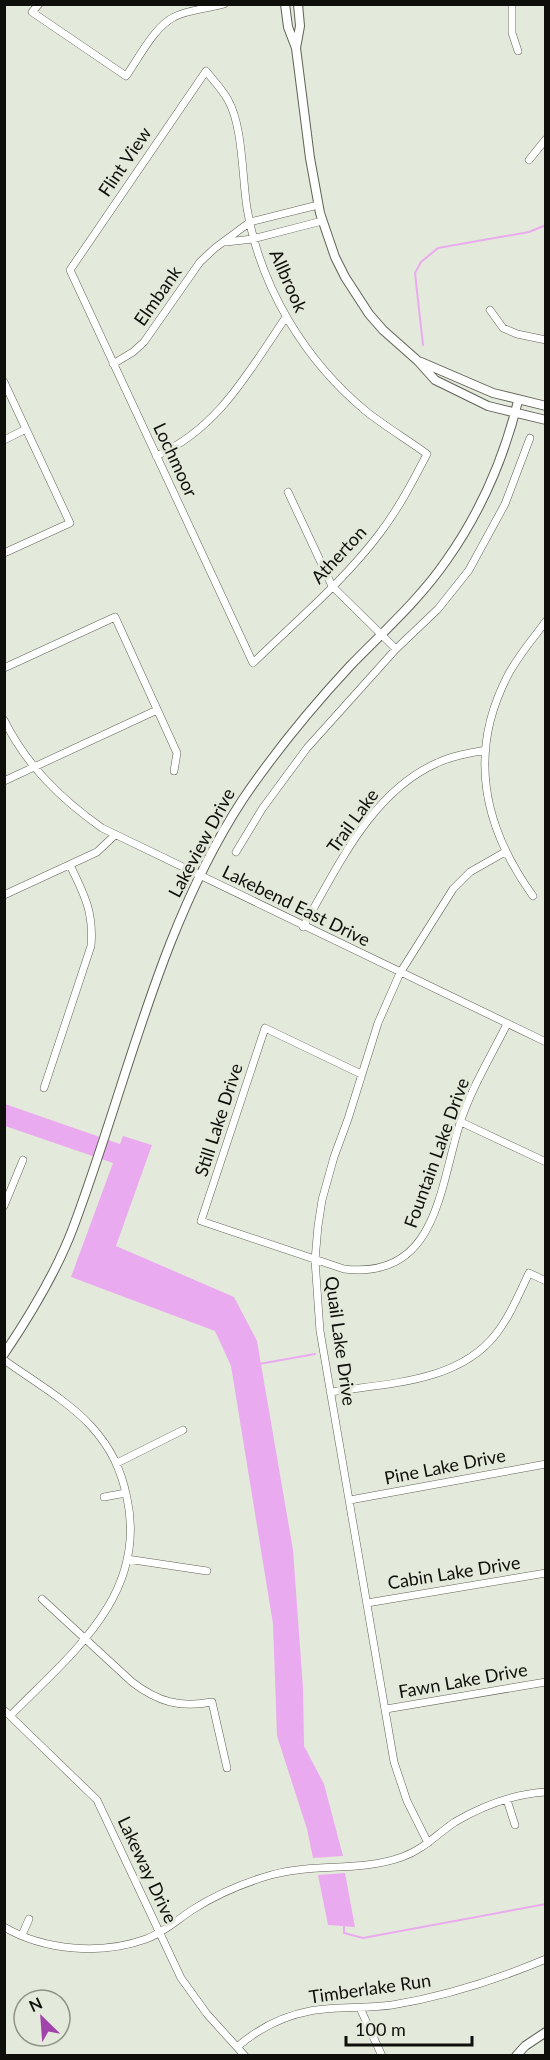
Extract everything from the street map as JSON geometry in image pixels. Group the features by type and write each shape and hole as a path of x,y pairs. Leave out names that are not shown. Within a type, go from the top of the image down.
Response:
{"street":[{"path":"39,4 32,12 126,76 161,26 174,16 197,9 224,5"},
{"path":"285,4 288,27 296,48 318,205 335,257 356,294 383,330 418,361 435,380 488,406 546,420"},
{"path":"296,48 300,26 298,4"},
{"path":"512,4 512,33 518,51"},
{"name":"Allbrook","path":"206,71 224,94 233,111 254,239 265,274 286,317 308,351 344,391 368,413 428,454"},
{"name":"Flint View","path":"70,270 206,71"},
{"path":"529,160 546,139"},
{"name":"Elmbank","path":"114,364 144,342 200,262 224,242 250,222 318,205"},
{"path":"224,242 254,239 322,221"},
{"name":"Lochmoor","path":"70,270 253,663"},
{"path":"490,310 503,328 517,334 546,340"},
{"path":"156,456 182,443 222,409 286,317"},
{"path":"418,361 475,386 518,401 546,406"},
{"path":"4,382 70,523 4,553"},
{"name":"Lakeview Drive","path":"4,1354 33,1311 73,1229 158,976 200,876 242,802 275,754 314,707 416,599 446,562 475,516 501,458 518,401"},
{"path":"4,440 26,429"},
{"path":"236,852 262,809 307,748 396,649 438,609 469,570 505,504 530,438"},
{"name":"Atherton","path":"253,663 332,586 379,534 405,497 428,454"},
{"path":"288,492 332,586 396,649"},
{"path":"4,668 115,617 177,753 174,771"},
{"path":"533,896 505,852 490,813 486,750 490,722 499,694 518,658 546,621"},
{"path":"4,781 157,710"},
{"name":"Lakebend East Drive","path":"4,720 34,767 78,811 115,835 546,1042"},
{"name":"Trail Lake","path":"303,927 345,855 386,799 411,778 438,762 486,750"},
{"path":"4,895 97,852 115,835"},
{"name":"Quail Lake Drive","path":"428,1843 407,1802 398,1776 330,1392 318,1316 315,1260 322,1200 334,1157 378,1023 400,973 453,889 470,872 505,852"},
{"path":"44,1088 91,946 93,929 91,912 70,865"},
{"name":"Fountain Lake Drive","path":"201,1221 344,1269 368,1270 391,1265 412,1251 427,1232 434,1216 461,1122 507,1024"},
{"name":"Still Lake Drive","path":"201,1221 265,1028 361,1074"},
{"path":"461,1122 546,1162"},
{"path":"4,1206 23,1160"},
{"path":"330,1392 423,1377 459,1365 495,1336 507,1318 529,1273 546,1281"},
{"path":"4,1360 89,1425 117,1463 126,1493 130,1524 128,1559 118,1590 109,1608 85,1640 8,1713"},
{"path":"117,1463 183,1430"},
{"name":"Pine Lake Drive","path":"350,1500 546,1464"},
{"path":"104,1497 126,1493"},
{"path":"128,1559 207,1571"},
{"name":"Cabin Lake Drive","path":"367,1603 546,1573"},
{"path":"42,1599 132,1682 159,1699 177,1704 194,1705 212,1702 227,1768"},
{"name":"Fawn Lake Drive","path":"386,1710 546,1682"},
{"name":"Lakeway Drive","path":"8,1713 97,1800 168,1953 188,1988 245,2055"},
{"path":"4,1927 50,1945 90,1948 130,1944 159,1932 210,1900 245,1883 303,1869 387,1861 403,1857 428,1843 461,1819 507,1800 546,1792"},
{"path":"507,1800 514,1824"},
{"path":"21,1935 29,1919"},
{"name":"Timberlake Run","path":"237,2047 250,2036 292,2016 323,2010 360,2008 423,1999 495,1980 546,1959"},
{"path":"360,2008 382,2055"},
{"path":"516,2055 546,2032"}],"shaded area":[{"path":"5,1104 120,1144 123,1136 152,1145 116,1246 234,1297 257,1341 293,1550 303,1688 304,1746 324,1784 343,1856 313,1858 307,1829 277,1736 273,1624 231,1366 215,1331 71,1277 113,1163 5,1126"},
{"path":"345,1873 355,1927 328,1925 318,1875"}],"waterway":[{"path":"423,345 415,273 421,262 438,248 529,232 546,225"},
{"path":"259,1364 315,1354"},
{"path":"344,1923 344,1933 363,1938 546,1904"}]}
